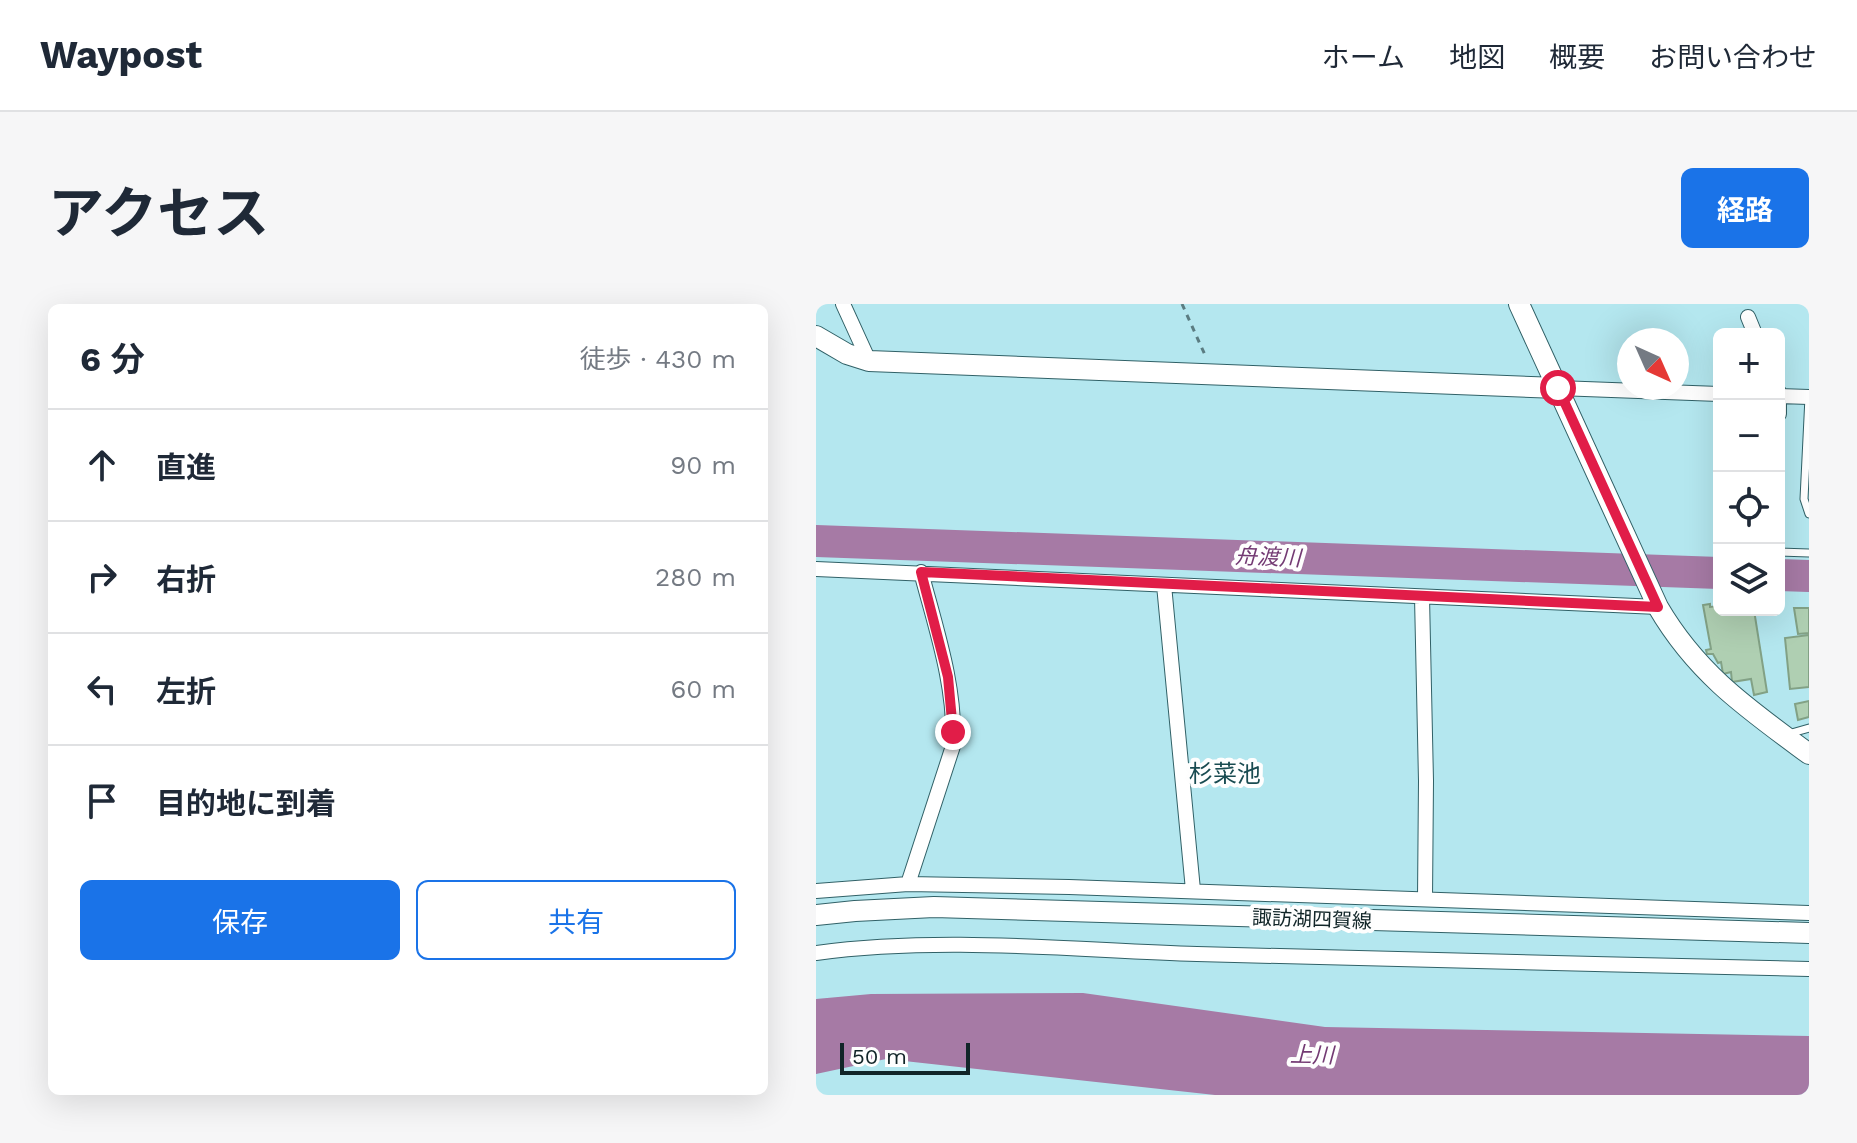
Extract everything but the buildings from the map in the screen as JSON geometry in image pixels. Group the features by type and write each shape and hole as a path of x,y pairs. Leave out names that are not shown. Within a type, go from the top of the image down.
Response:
{"street":[{"path":"843,304 869,361"},
{"path":"1519,304 1676,638 1710,677 1743,707 1809,754"},
{"path":"1748,317 1753,328"},
{"path":"816,336 847,354 869,361 1713,394"},
{"path":"1785,395 1809,397"},
{"path":"816,569 1422,597 1656,601"},
{"path":"908,884 953,746 948,677 921,572"},
{"path":"1164,585 1193,890"},
{"path":"1422,597 1425,898"},
{"path":"816,891 908,884 1193,890 1809,913"},
{"name":"諏訪湖四賀線","path":"816,915 934,907 1809,933"},
{"path":"816,953 893,947 1032,947 1809,969"}],"lane":[{"path":"1809,397 1804,499 1809,514"},
{"path":"1785,552 1809,553"},
{"path":"1784,736 1809,728"}],"path":[{"path":"1182,304 1215,376"}],"water":[{"name":"上川","path":"1083,993 1325,1027 1809,1036 1809,1095 1215,1095 886,1059 816,1074 816,999 871,994"}],"waterway":[{"name":"舟渡川","path":"816,541 1713,573"},
{"name":"舟渡川","path":"1785,575 1809,576"}],"district":[{"name":"杉菜池","path":"1225,774"}],"route":[{"path":"953,732 948,677 921,572 1658,607 1558,388"}]}
